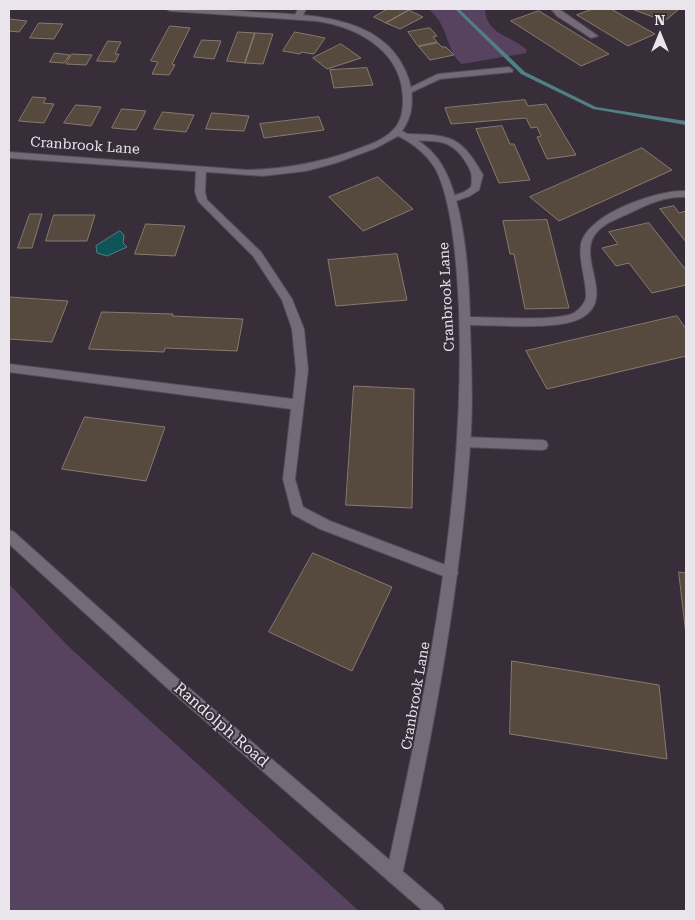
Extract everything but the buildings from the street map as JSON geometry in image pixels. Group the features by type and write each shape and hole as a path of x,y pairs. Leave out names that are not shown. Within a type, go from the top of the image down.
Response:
{"street":[{"path":"170,9 254,11 324,20 345,24 375,39 398,64 407,91 402,134 439,138 455,142 468,155 478,175 476,188 467,194 450,200"},
{"path":"298,17 302,9"},
{"path":"555,9 594,36"},
{"path":"407,91 438,77 509,70"},
{"name":"Cranbrook Lane","path":"9,155 201,170 276,173 305,170 334,162 402,134 422,146 432,157 443,176 450,200 462,262 465,321 464,442 451,573 435,675 418,766 394,875"},
{"path":"201,170 200,192 203,201 256,254 286,299 298,329 302,370 289,479 297,510 325,525 451,573"},
{"path":"465,321 556,320 580,315 590,302 592,294 586,262 590,233 597,227 645,202 669,194 686,194"},
{"path":"9,368 299,405"},
{"path":"464,442 542,445"},
{"name":"Randolph Road","path":"9,536 177,687 436,911"}],"shaded area":[{"path":"428,9 485,9 486,18 490,24 500,34 521,45 527,50 526,53 462,64 453,52 440,23"},
{"path":"120,231 124,235 123,243 127,247 107,256 97,253 96,246"},
{"path":"9,584 68,646 359,911 9,911"}],"waterway":[{"path":"457,9 523,73 595,108 686,123"}]}
